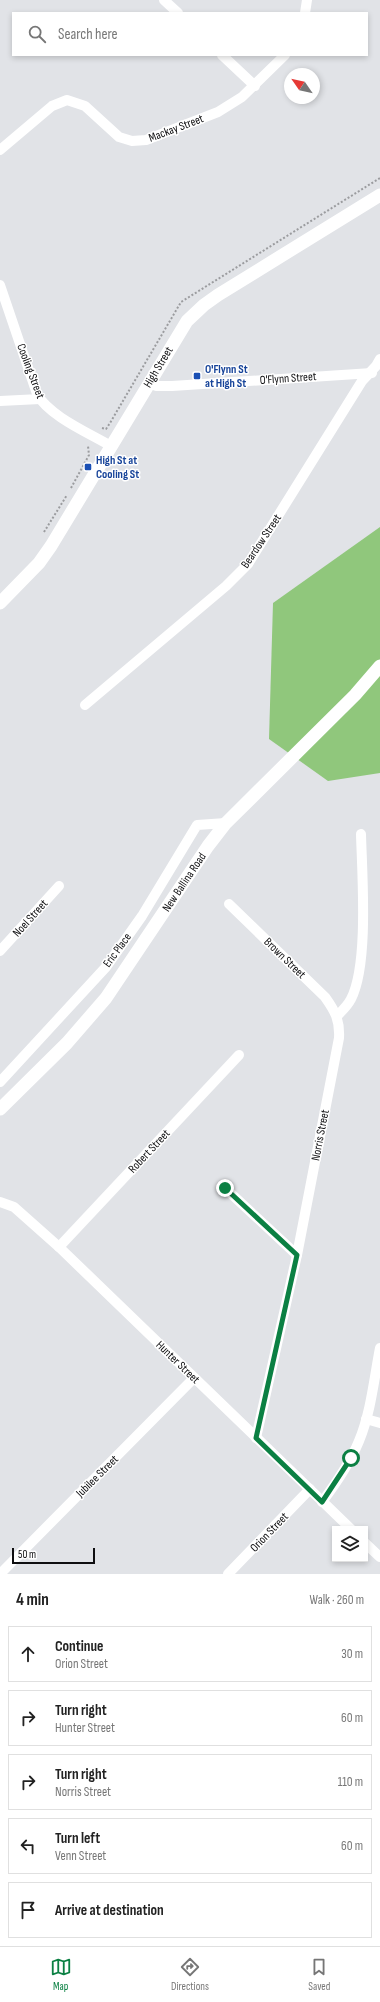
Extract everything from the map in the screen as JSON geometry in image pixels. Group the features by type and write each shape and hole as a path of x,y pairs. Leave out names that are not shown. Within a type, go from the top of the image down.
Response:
{"street":[{"path":"164,0 177,12"},
{"path":"305,12 307,0"},
{"path":"223,56 255,86"},
{"name":"Mackay Street","path":"0,150 45,111 60,102 67,100 85,106 119,137 125,140 146,140 218,112 236,102 255,86 284,56"},
{"name":"High Street","path":"0,603 39,563 187,321 204,304 380,195"},
{"name":"Cooling Street","path":"0,285 40,399 48,409 111,446"},
{"name":"Beardow Street","path":"85,705 226,586 248,564 362,381 375,372 380,359"},
{"name":"O'Flynn Street","path":"149,383 156,386 172,386 375,372"},
{"path":"0,401 40,399"},
{"name":"New Ballina Road","path":"0,1109 67,1043 106,998 208,846 226,824 355,695 380,666"},
{"name":"Eric Place","path":"0,1082 106,967 142,916 197,825 226,824"},
{"path":"338,1015 352,997 360,964 362,901 361,834"},
{"name":"Noel Street","path":"0,951 59,886"},
{"name":"Brown Street","path":"229,904 325,997 338,1015"},
{"name":"Norris Street","path":"256,1438 297,1255 339,1038 338,1015"},
{"name":"Robert Street","path":"59,1248 239,1055"},
{"path":"225,1188 297,1255"},
{"name":"Hunter Street","path":"0,1202 14,1207 59,1248 348,1526"},
{"path":"322,1502 351,1458 366,1419 380,1348"},
{"name":"Jubilee Street","path":"0,1574 194,1378"},
{"path":"366,1419 380,1422"},
{"name":"Orion Street","path":"228,1574 310,1489"},
{"path":"368,1546 380,1557"}],"path":[{"path":"42,535 89,455 87,448 91,441"}],"green space":[{"path":"380,527 380,773 328,781 269,739 273,603"}],"place":[{"name":"O'Flynn St at High St","path":"197,376"},
{"name":"High St at Cooling St","path":"88,467"}],"route":[{"path":"225,1188 297,1255 256,1438 322,1502 339,1479 351,1458"}]}
